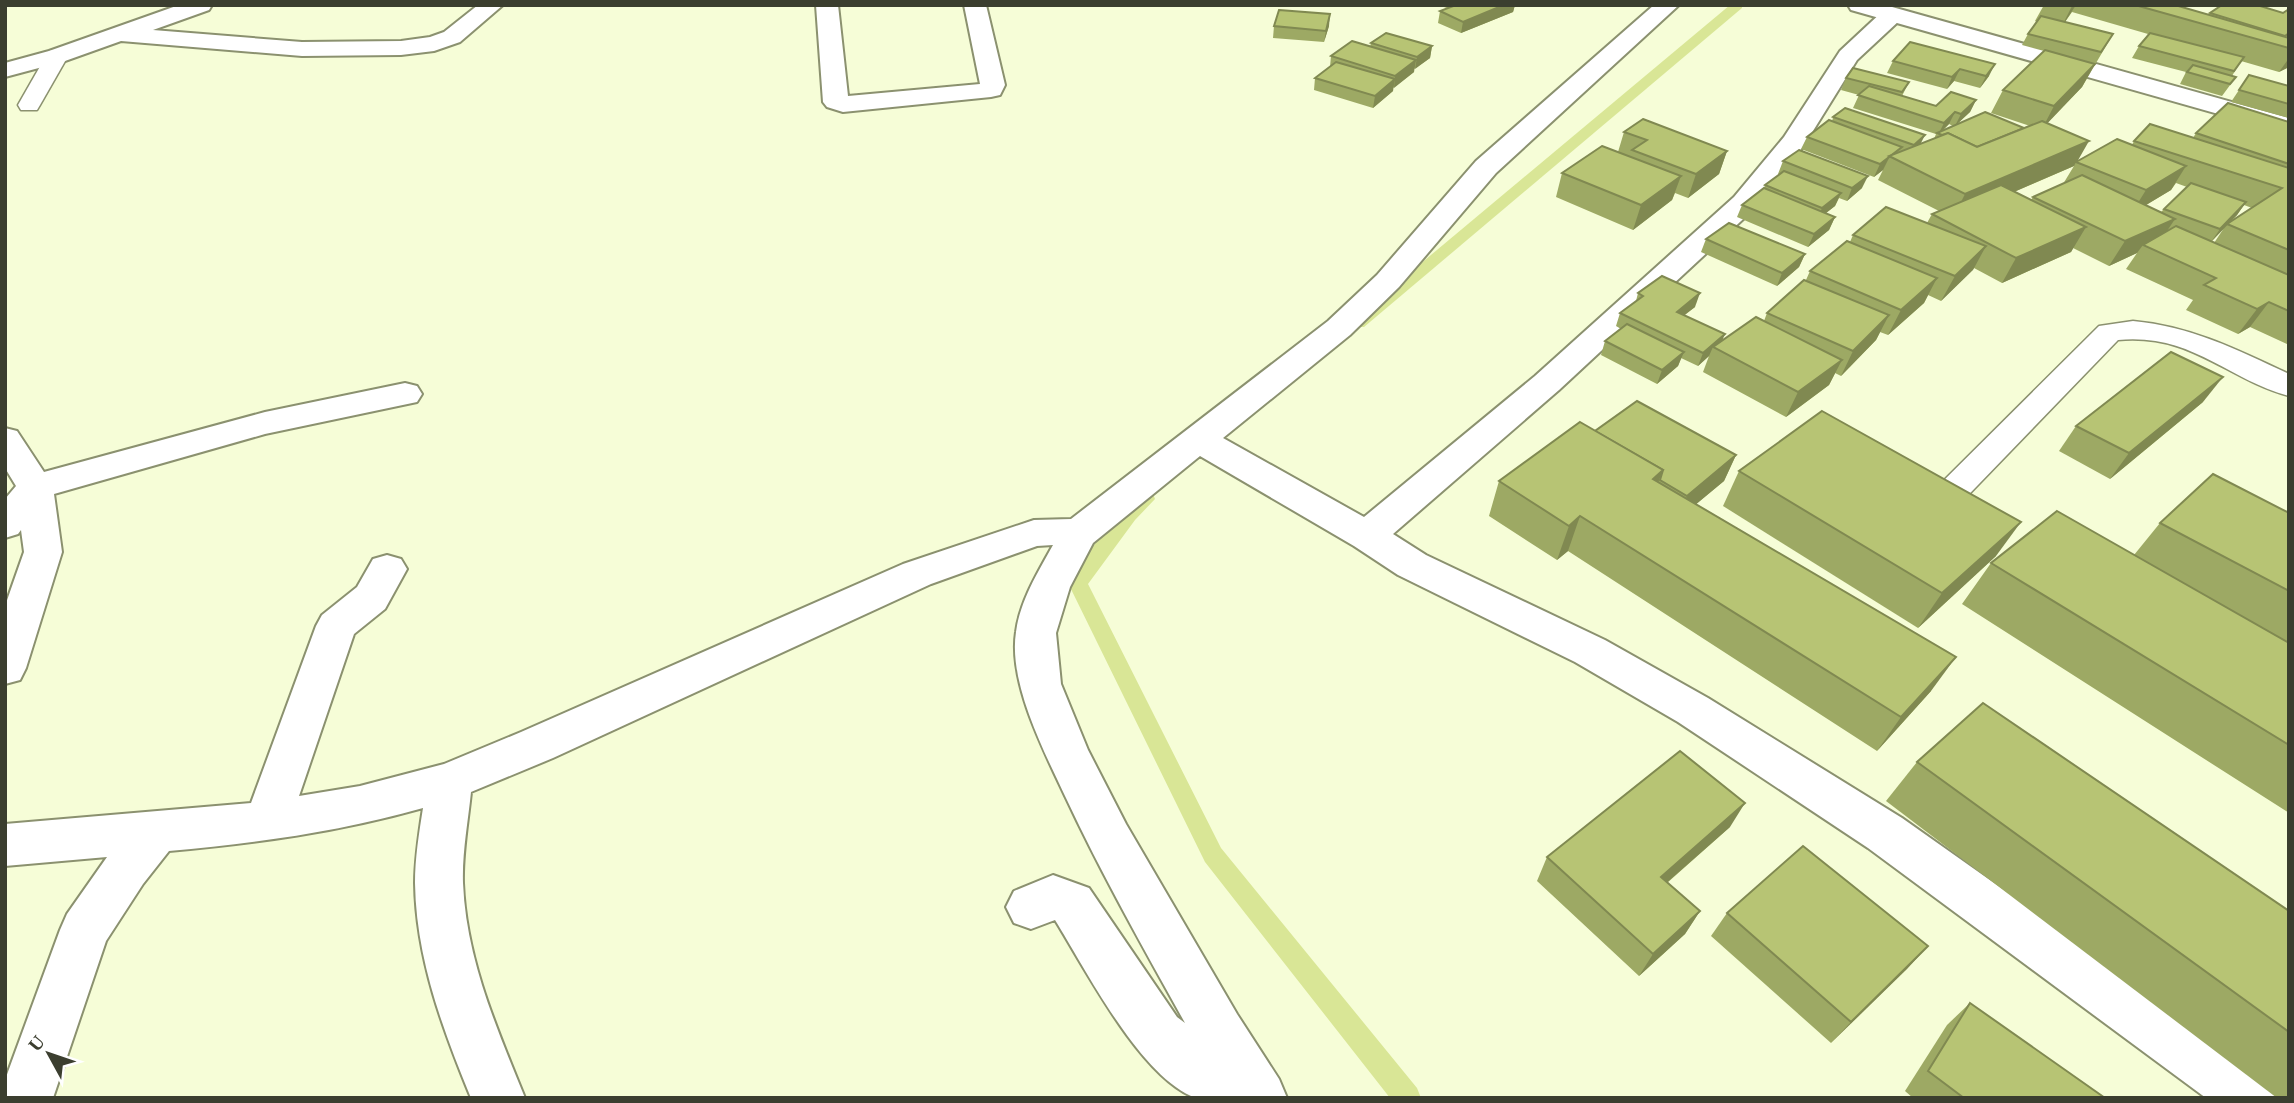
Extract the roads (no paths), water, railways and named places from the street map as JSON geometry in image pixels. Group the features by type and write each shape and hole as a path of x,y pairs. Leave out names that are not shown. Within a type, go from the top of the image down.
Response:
{"street":[{"path":"5,70 57,56 201,5"},
{"path":"120,34 302,49 401,48 434,44 452,37 492,5"},
{"path":"827,5 836,102 843,104 991,90 993,85 975,5"},
{"path":"1260,1098 1218,1032 1110,839 1066,751 1040,684 1036,632 1050,587 1078,534 1210,446 1388,281 1486,167 1668,5"},
{"path":"1367,536 1548,383 1744,203 1794,141 1875,10 2289,126"},
{"path":"5,525 35,488 163,450 333,408 405,394"},
{"path":"5,439 35,488 43,552 5,668"},
{"path":"1210,446 1367,536 1412,565 1590,651 1715,724 1885,833 2252,1098"},
{"path":"5,845 267,822 360,806 450,780 550,740 917,574 1034,533 1060,531 1078,534"},
{"path":"267,822 336,626 371,598 387,569"},
{"path":"450,780 439,881 444,934 476,1047 498,1098"},
{"path":"26,1098 85,930 126,869 156,831"},
{"path":"1031,907 1053,897 1072,904 1158,1035 1192,1065 1241,1098"}],"lane":[{"path":"29,105 57,56"},
{"path":"1937,507 2109,332 2132,327 2161,330 2186,338 2289,386"}],"waterway":[{"path":"1358,324 1736,8 1736,5"},
{"path":"1146,499 1128,515 1078,583 1213,855 1407,1098"}]}
